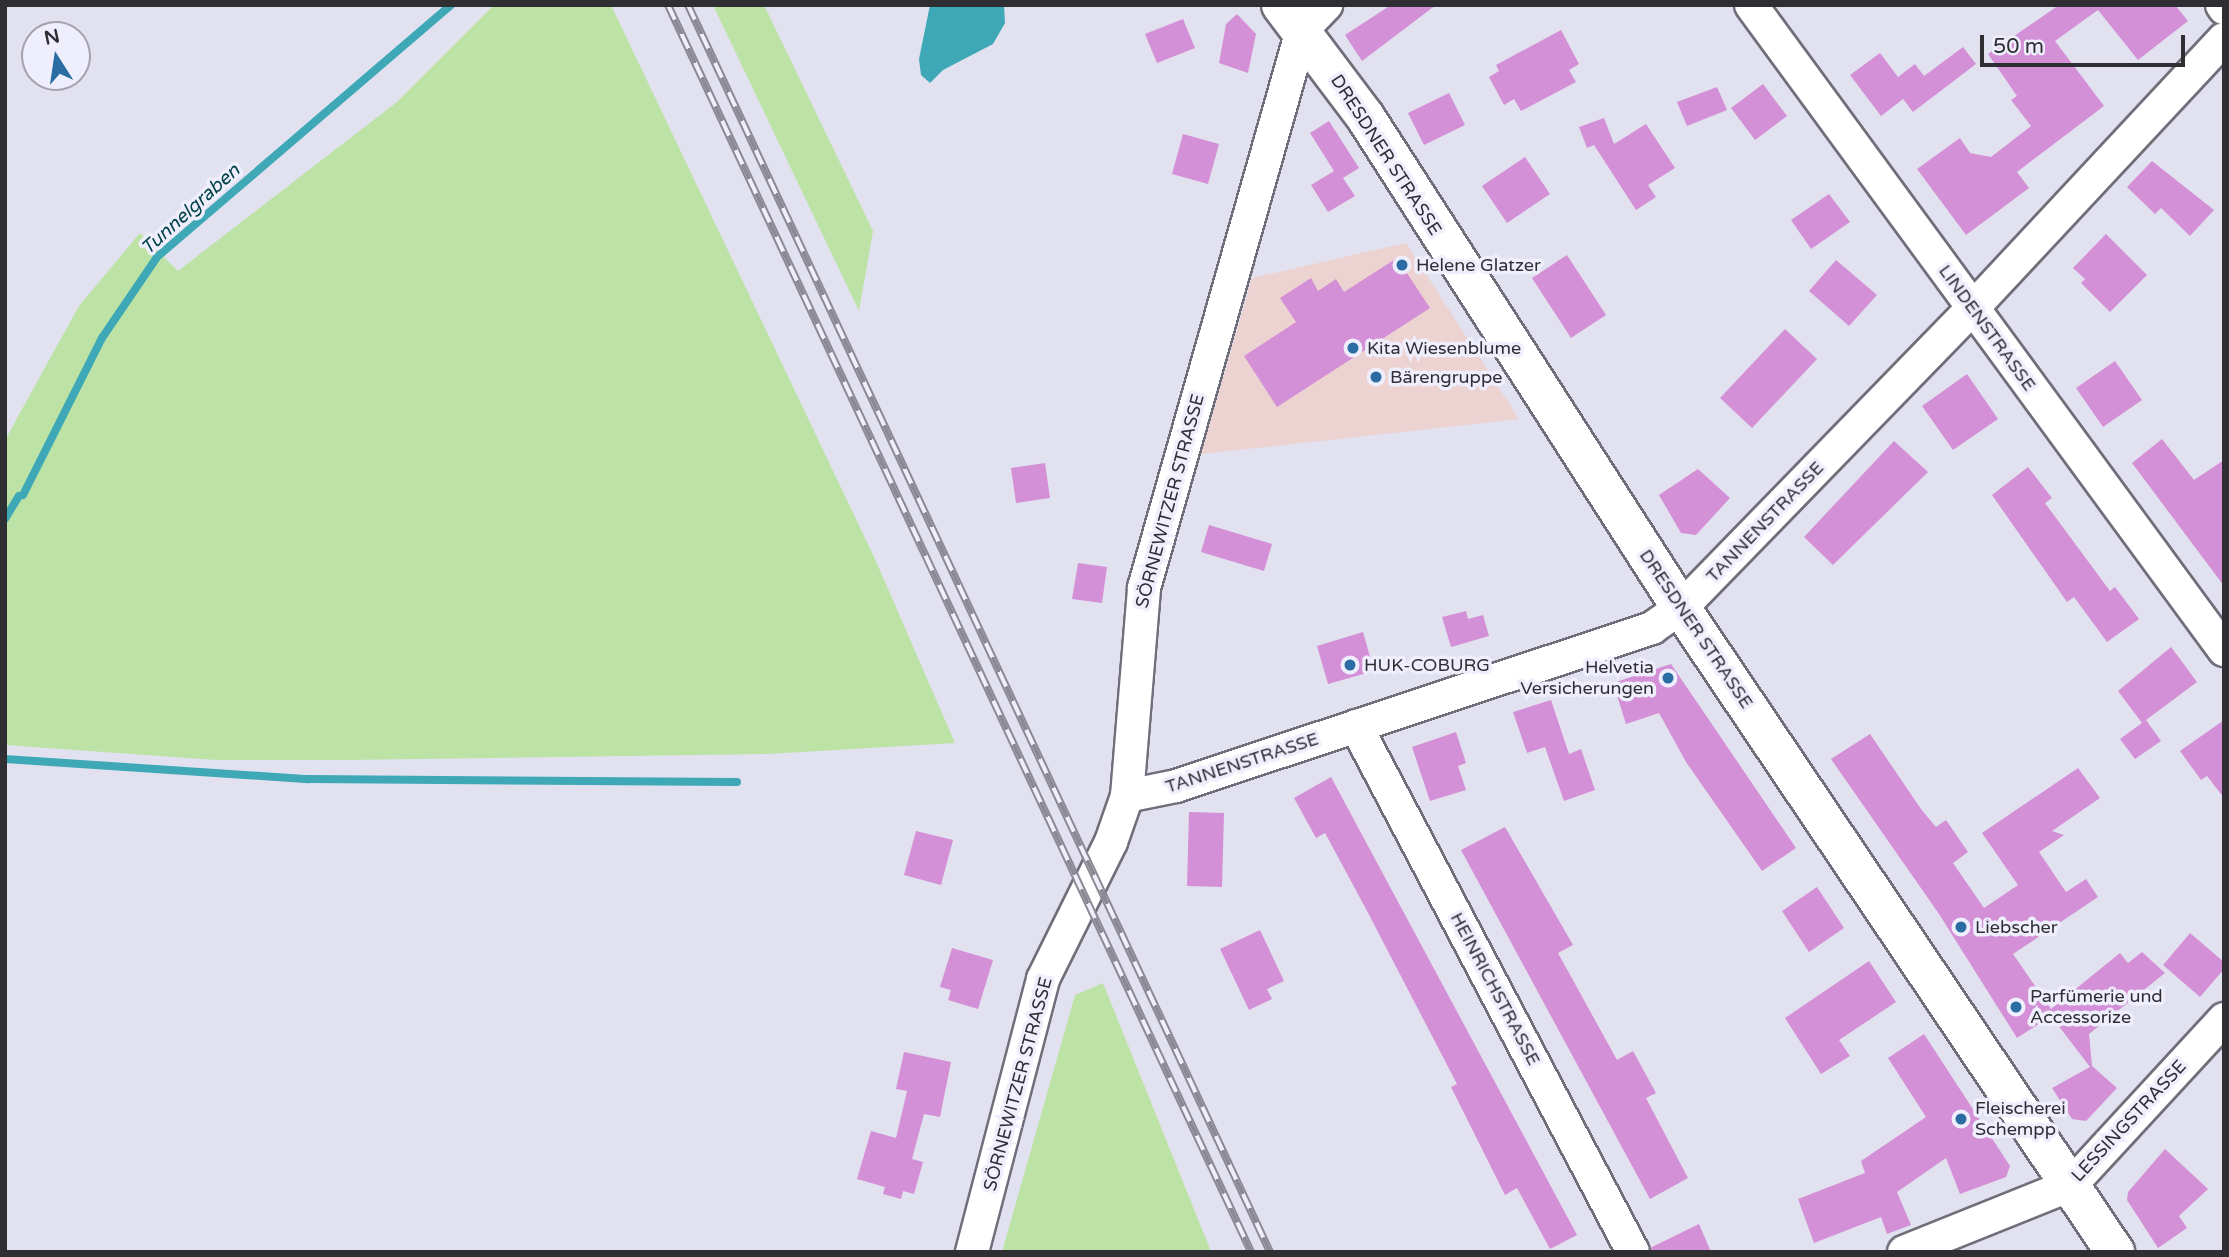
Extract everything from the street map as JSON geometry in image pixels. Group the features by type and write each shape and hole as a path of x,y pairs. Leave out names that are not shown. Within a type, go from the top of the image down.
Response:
{"main road":[{"name":"DRESDNER STRASSE","path":"1303,14 1366,118 1681,608 2115,1252"}],"street":[{"name":"LINDENSTRASSE","path":"1751,5 2224,650"},
{"name":"SÖRNEWITZER STRASSE","path":"972,1252 1043,979 1111,842 1127,796 1138,627 1144,588 1303,14"},
{"name":"TANNENSTRASSE","path":"1127,796 1176,786 1653,628 1681,608 1972,309 2224,38"},
{"name":"HEINRICHSTRASSE","path":"1356,726 1633,1252"},
{"name":"LESSINGSTRASSE","path":"1904,1252 2071,1185 2224,1018"}],"shaded area":[{"name":"Kita Wiesenblume","path":"1406,243 1519,419 1201,454 1252,278"}],"green space":[{"path":"494,5 611,5 875,559 955,743 767,754 344,760 216,760 5,745 5,440 79,306 140,233 178,271 397,102"},
{"path":"713,5 764,5 873,231 859,311"},
{"path":"1103,983 1211,1252 1002,1252 1075,995"}],"water":[{"path":"930,5 1004,5 1005,23 993,44 943,70 930,83 921,75 919,59"}],"building":[{"path":"1391,5 1436,5 1362,61 1345,35"},
{"path":"2059,5 2175,5 2188,21 2138,60 2098,10 2055,41 2104,106 2017,172 2029,188 1966,235 1917,169 1960,138 1970,153 1991,157 2031,126 2011,100 2017,96 1988,54"},
{"path":"1237,14 1256,34 1248,73 1219,63 1226,24"},
{"path":"1183,19 1195,48 1157,63 1145,34"},
{"path":"1561,30 1579,64 1569,70 1576,82 1521,111 1514,99 1504,105 1489,77 1499,71 1496,65"},
{"path":"1963,47 1976,64 1913,112 1903,99 1881,116 1850,75 1880,53 1898,77 1915,64 1924,76"},
{"path":"1763,84 1787,116 1755,140 1731,108"},
{"path":"1717,87 1727,110 1687,126 1677,102"},
{"path":"1449,93 1465,125 1424,145 1408,113"},
{"path":"1604,118 1614,144 1646,124 1675,168 1648,185 1656,197 1636,210 1594,145 1587,148 1579,127"},
{"path":"1329,121 1359,168 1343,178 1355,196 1328,212 1311,185 1334,171 1310,133"},
{"path":"1183,134 1219,144 1208,184 1172,174"},
{"path":"1525,157 1550,194 1507,223 1482,186"},
{"path":"2152,161 2214,210 2190,236 2161,208 2155,214 2127,187"},
{"path":"1829,194 1850,222 1811,249 1791,220"},
{"path":"2106,234 2147,275 2110,312 2081,283 2085,279 2073,268"},
{"path":"1567,255 1606,315 1571,338 1532,278"},
{"path":"1397,258 1430,308 1277,407 1244,356 1296,322 1280,298 1311,278 1318,291 1336,279 1344,292"},
{"path":"1836,260 1877,295 1849,326 1809,291"},
{"path":"1785,329 1817,359 1752,428 1720,398"},
{"path":"2115,361 2142,400 2103,427 2076,388"},
{"path":"1967,374 1998,419 1953,450 1922,406"},
{"path":"2162,439 2194,480 2224,460 2224,586 2132,463"},
{"path":"1894,441 1928,472 1833,565 1804,537"},
{"path":"1045,463 1050,498 1016,503 1011,468"},
{"path":"2028,467 2052,498 2045,503 2110,591 2115,587 2139,619 2107,642 2074,597 2067,602 1992,495"},
{"path":"1698,469 1730,498 1696,535 1681,533 1659,495"},
{"path":"1209,525 1272,544 1264,571 1201,552"},
{"path":"1078,563 1107,567 1102,603 1072,599"},
{"path":"1466,611 1468,619 1483,615 1489,636 1451,647 1442,617"},
{"path":"1363,632 1374,671 1328,684 1317,646"},
{"path":"2171,647 2197,682 2142,723 2118,691"},
{"path":"1671,664 1796,848 1762,871 1686,762 1659,713 1626,724 1613,683"},
{"path":"1551,700 1569,754 1581,749 1595,790 1564,801 1545,747 1527,753 1513,712"},
{"path":"2146,720 2161,741 2135,759 2120,739"},
{"path":"2224,720 2224,798 2207,776 2201,780 2180,751"},
{"path":"1456,732 1466,763 1458,766 1466,790 1430,801 1412,747"},
{"path":"1870,734 1921,809 1936,827 1946,820 1968,852 1953,863 1984,908 2018,885 1982,833 2078,768 2100,798 2052,831 2064,835 2039,852 2066,892 2086,879 2098,897 2013,954 2051,1009 2120,953 2128,963 2142,952 2165,973 2089,1034 2092,1066 2117,1088 2086,1121 2072,1119 2052,1088 2090,1067 2051,1016 2017,1038 1939,914 1831,759"},
{"path":"1331,777 1577,1235 1550,1249 1517,1188 1505,1195 1451,1087 1457,1084 1366,909 1325,833 1316,838 1294,798"},
{"path":"1189,812 1224,813 1222,887 1187,886"},
{"path":"1505,827 1573,945 1558,953 1617,1060 1633,1051 1656,1093 1646,1098 1688,1178 1650,1199 1461,850"},
{"path":"916,831 953,840 941,885 904,875"},
{"path":"1817,887 1844,928 1809,952 1782,911"},
{"path":"1260,930 1284,981 1267,989 1272,999 1249,1010 1220,949"},
{"path":"2190,933 2224,962 2224,969 2200,997 2163,965"},
{"path":"952,948 993,960 978,1009 948,1000 951,990 940,987"},
{"path":"1869,961 1896,1002 1839,1040 1850,1056 1821,1074 1785,1018"},
{"path":"1924,1034 2010,1166 2006,1177 1960,1194 1946,1158 1897,1192 1911,1225 1887,1234 1881,1217 1814,1243 1798,1199 1865,1173 1861,1161 1926,1117 1888,1058"},
{"path":"904,1052 951,1062 940,1117 924,1114 912,1159 923,1162 914,1194 903,1191 901,1199 883,1194 885,1187 857,1179 871,1131 896,1138 907,1091 896,1089"},
{"path":"2165,1149 2208,1189 2179,1216 2187,1228 2158,1248 2127,1200 2128,1192"},
{"path":"1699,1224 1711,1252 1651,1252 1650,1248"}],"waterway":[{"name":"Tunnelgraben","path":"23,495 102,338 157,257 451,5"},
{"path":"5,519 19,496"},
{"path":"5,759 308,779 737,782"}],"railway":[{"path":"668,5 1251,1252"},
{"path":"688,5 1270,1252"}],"place":[{"name":"Helene Glatzer","path":"1402,265"},
{"name":"Kita Wiesenblume","path":"1353,348"},
{"name":"Bärengruppe","path":"1376,377"},
{"name":"HUK-COBURG","path":"1350,665"},
{"name":"Helvetia Versicherungen","path":"1668,678"},
{"name":"Liebscher","path":"1961,927"},
{"name":"Parfümerie und Accessorize","path":"2016,1007"},
{"name":"Fleischerei Schempp","path":"1961,1119"}]}
